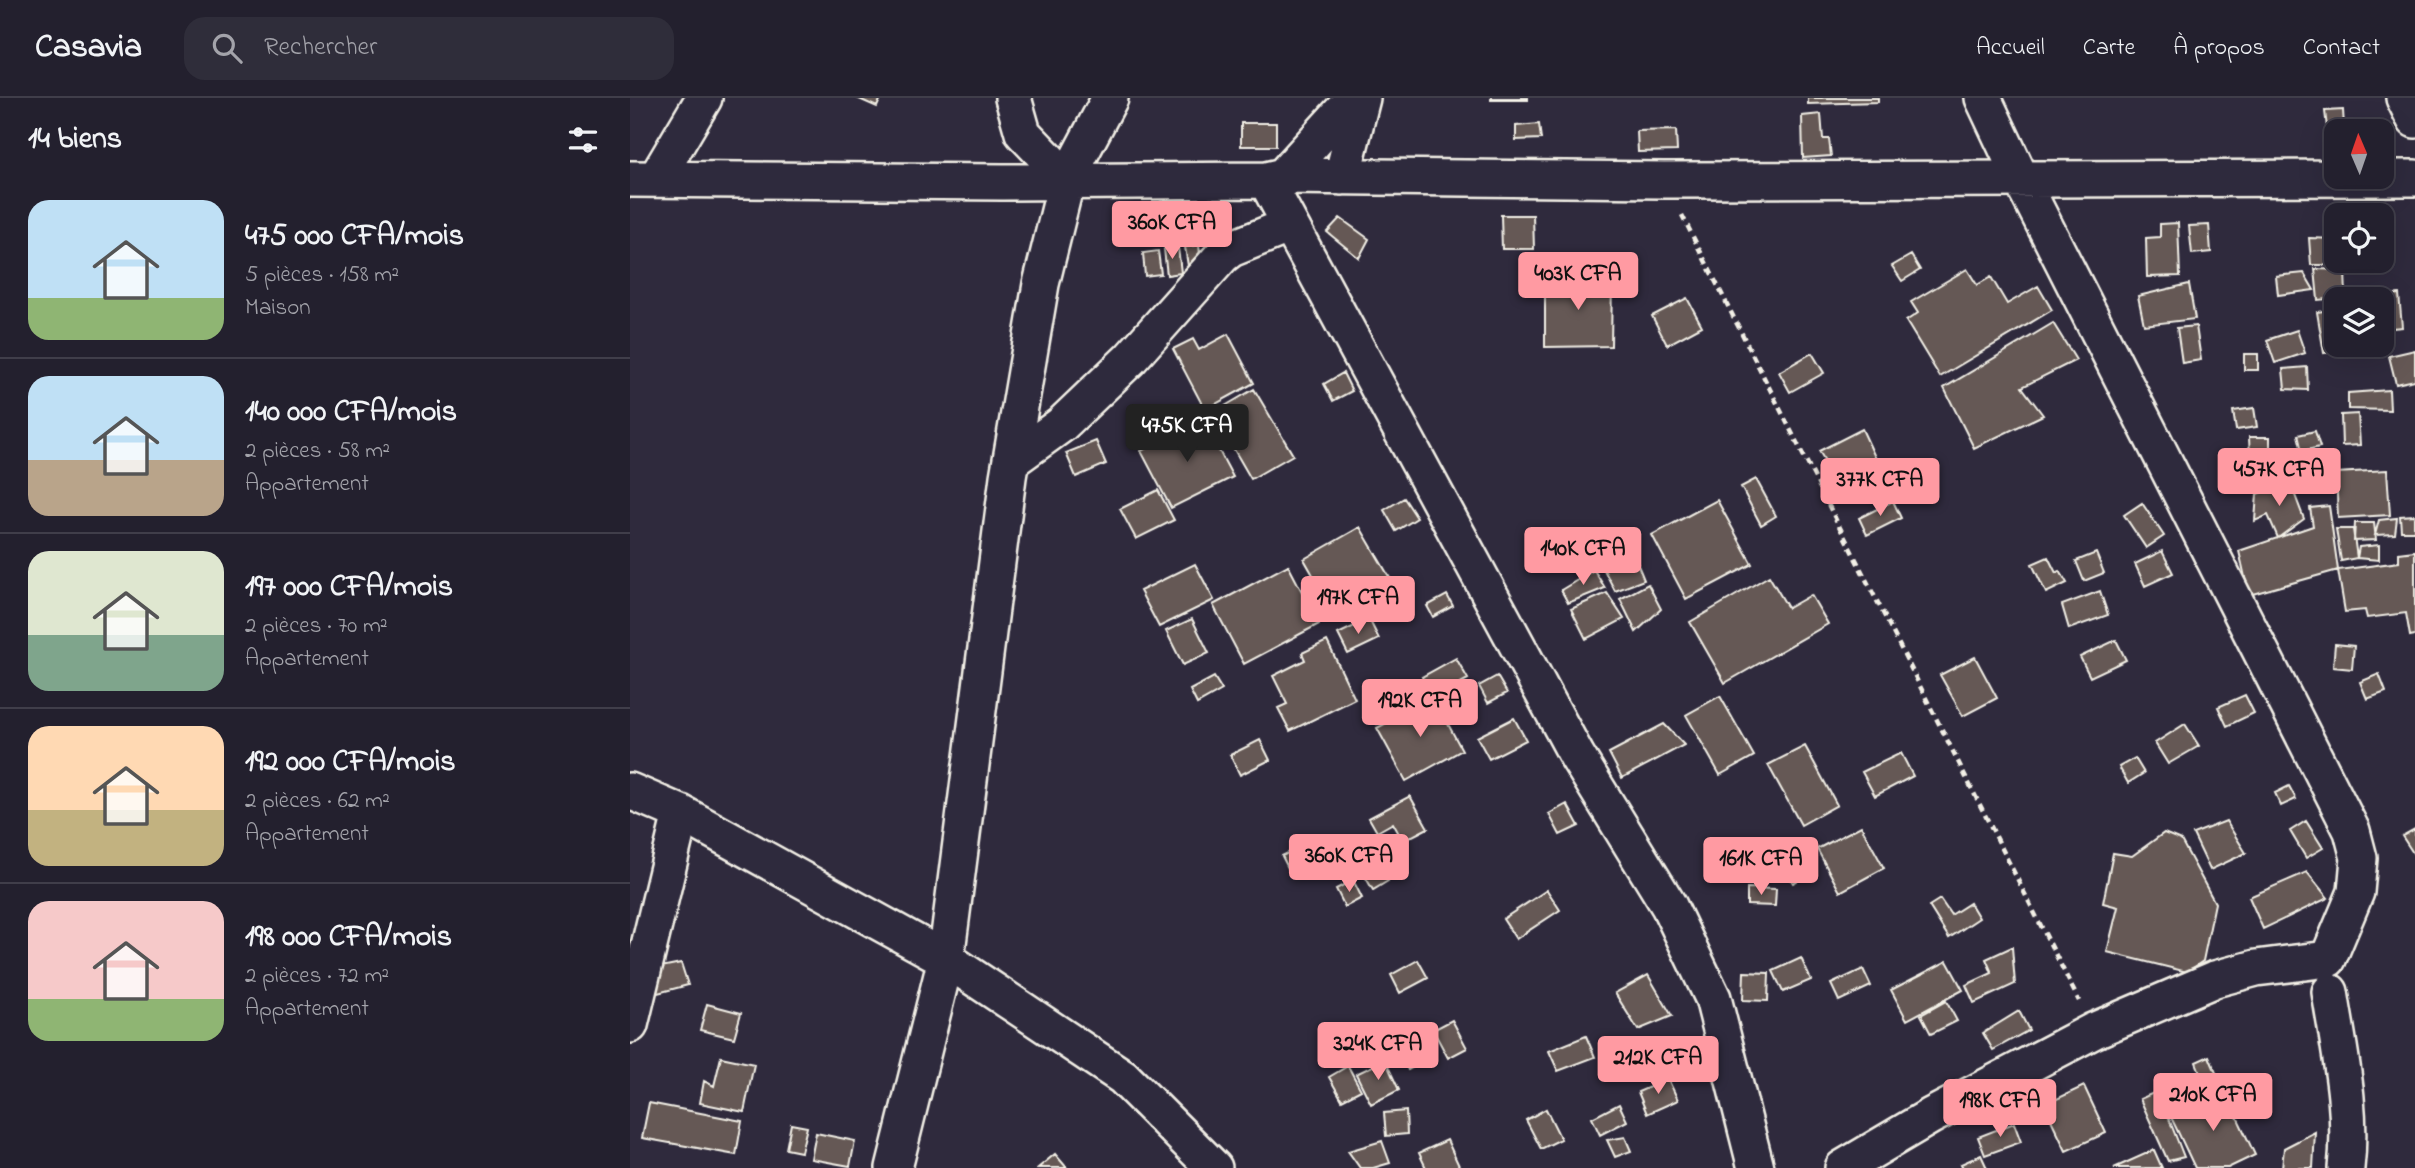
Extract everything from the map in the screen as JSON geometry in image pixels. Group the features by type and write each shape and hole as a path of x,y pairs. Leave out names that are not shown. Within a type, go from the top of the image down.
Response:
{"street":[{"path":"643,179 704,98"},
{"path":"1013,98 1023,133 1067,180"},
{"path":"894,1168 946,959 1011,461 1041,285 1067,180 1110,98"},
{"path":"1275,178 1353,98"},
{"path":"1342,177 1362,98"},
{"path":"1843,1168 1931,1116 2093,1031 2215,979 2256,968 2328,959 2356,892 2359,858 2352,831 2022,181 1983,98"},
{"path":"2404,98 2415,120"},
{"path":"643,179 989,182 1342,177 2022,181 2324,178"},
{"path":"1275,178 1290,225 1577,756 1669,906 1713,998 1756,1168"},
{"path":"2394,178 2415,178"},
{"path":"2394,185 2415,192"},
{"path":"1011,461 1061,425 1120,369 1222,256 1231,249 1290,225"},
{"path":"630,790 681,813 946,959 1123,1077 1214,1168"},
{"path":"630,1026 681,813"},
{"path":"2330,992 2346,1092 2349,1146 2346,1168"}],"path":[{"path":"1664,180 2093,1031"}],"building":[{"path":"857,98 881,98 877,107"},
{"path":"1528,98 1528,100 1491,100"},
{"path":"1808,98 1878,98 1878,102 1808,104"},
{"path":"2343,110 2344,119 2326,119 2325,111"},
{"path":"1821,114 1823,139 1829,139 1831,156 1803,158 1802,116"},
{"path":"1241,123 1276,123 1276,146 1241,146"},
{"path":"1539,124 1541,139 1516,140 1516,126"},
{"path":"1676,130 1677,151 1638,152 1637,131"},
{"path":"1501,215 1533,215 1534,249 1502,249"},
{"path":"1340,218 1369,239 1359,258 1327,232"},
{"path":"2178,223 2180,276 2147,277 2146,238 2160,237 2160,224"},
{"path":"2209,225 2211,252 2192,254 2189,226"},
{"path":"2309,238 2324,239 2324,265 2311,265"},
{"path":"1199,245 1201,265 1188,266 1185,247"},
{"path":"1178,247 1181,273 1167,275 1164,249"},
{"path":"1158,251 1161,274 1145,276 1143,253"},
{"path":"1911,255 1920,270 1902,281 1892,266"},
{"path":"1967,269 1977,285 1991,277 2007,304 2038,286 2052,310 1940,377 1906,321 1918,313 1911,302"},
{"path":"2315,269 2324,269 2324,273 2345,273 2346,287 2324,287 2324,299 2318,300"},
{"path":"2304,273 2314,290 2278,295 2276,276"},
{"path":"1612,277 1611,346 1545,347 1545,278"},
{"path":"2189,284 2195,319 2144,325 2138,296"},
{"path":"2394,294 2399,294 2402,327 2394,328"},
{"path":"1687,298 1702,326 1667,345 1652,316"},
{"path":"2324,311 2324,353 2317,312"},
{"path":"2053,323 2076,360 2022,387 2043,415 1974,448 1944,388"},
{"path":"2196,326 2201,360 2182,363 2177,328"},
{"path":"2297,330 2305,353 2275,363 2267,340"},
{"path":"1228,334 1254,383 1205,410 1173,349 1193,339 1199,350"},
{"path":"2415,350 2415,380 2396,384 2389,357"},
{"path":"1812,353 1824,373 1790,392 1779,372"},
{"path":"2244,354 2258,354 2258,370 2244,370"},
{"path":"2307,367 2308,390 2285,389 2283,369"},
{"path":"1343,373 1352,391 1333,401 1324,384"},
{"path":"1254,389 1293,455 1251,479 1213,413"},
{"path":"2389,390 2390,410 2348,409 2348,393"},
{"path":"2254,408 2257,427 2236,430 2233,411"},
{"path":"2358,414 2360,445 2342,446 2341,415"},
{"path":"1202,419 1233,477 1171,508 1141,451"},
{"path":"1862,429 1881,470 1840,486 1819,451"},
{"path":"2315,431 2320,447 2302,451 2298,435"},
{"path":"2249,437 2270,437 2270,457 2250,458"},
{"path":"1096,441 1106,464 1076,477 1066,453"},
{"path":"2387,470 2390,515 2338,518 2336,473"},
{"path":"1756,479 1776,516 1761,525 1741,487"},
{"path":"2290,482 2304,519 2278,538 2268,515 2255,521 2257,494"},
{"path":"1158,490 1174,520 1136,539 1120,509"},
{"path":"1404,498 1417,518 1396,531 1384,510"},
{"path":"1717,500 1752,564 1686,599 1652,535"},
{"path":"1893,501 1901,518 1867,535 1859,518"},
{"path":"2142,503 2164,536 2146,548 2124,515"},
{"path":"2329,506 2338,570 2249,595 2239,551 2313,526 2310,508"},
{"path":"2414,515 2414,531 2401,531 2400,516"},
{"path":"2397,518 2395,534 2375,535 2379,520"},
{"path":"2355,523 2374,523 2376,540 2354,541"},
{"path":"1360,527 1391,580 1334,612 1304,559"},
{"path":"2336,529 2353,529 2357,558 2341,561"},
{"path":"2379,545 2379,560 2357,558 2359,547"},
{"path":"1632,550 1644,580 1615,591 1602,566"},
{"path":"2162,551 2173,573 2145,586 2135,564"},
{"path":"2415,551 2415,635 2410,636 2406,613 2367,618 2365,610 2345,612 2338,570 2399,562 2399,553"},
{"path":"2096,553 2104,573 2084,581 2076,561"},
{"path":"2048,557 2056,573 2060,571 2067,583 2046,593 2032,564"},
{"path":"1195,564 1214,600 1159,627 1140,591"},
{"path":"1288,565 1319,624 1244,664 1213,605"},
{"path":"1594,570 1605,588 1568,603 1561,590"},
{"path":"1769,576 1788,608 1811,595 1828,624 1725,683 1690,622"},
{"path":"1648,584 1661,609 1636,632 1620,599"},
{"path":"2100,591 2108,615 2069,629 2062,605"},
{"path":"1607,593 1624,619 1586,639 1571,609"},
{"path":"1447,595 1453,606 1433,617 1427,606"},
{"path":"1192,619 1209,653 1183,665 1166,631"},
{"path":"1369,619 1379,639 1348,654 1338,634"},
{"path":"2116,640 2126,660 2090,677 2080,657"},
{"path":"1327,641 1355,699 1290,731 1278,708 1287,704 1273,676 1305,660 1302,653"},
{"path":"2335,644 2354,646 2352,669 2333,667"},
{"path":"1975,657 1997,698 1963,716 1940,675"},
{"path":"1456,658 1468,679 1433,698 1422,677"},
{"path":"2379,674 2386,692 2367,699 2360,682"},
{"path":"1497,676 1507,693 1488,703 1479,686"},
{"path":"1214,677 1222,690 1197,704 1190,690"},
{"path":"1387,682 1402,711 1377,724 1362,694"},
{"path":"2245,695 2254,713 2227,726 2218,707"},
{"path":"1720,696 1754,756 1720,775 1686,715"},
{"path":"1434,698 1462,750 1406,781 1377,728"},
{"path":"1514,718 1526,740 1489,759 1477,737"},
{"path":"1664,724 1684,745 1622,778 1609,753"},
{"path":"2185,724 2199,746 2168,764 2155,743"},
{"path":"1260,740 1270,760 1240,775 1230,755"},
{"path":"1805,746 1837,805 1801,825 1768,765"},
{"path":"1901,753 1913,776 1875,796 1862,772"},
{"path":"2135,758 2144,773 2128,783 2119,767"},
{"path":"2289,786 2296,799 2281,806 2275,793"},
{"path":"1410,796 1428,828 1403,841 1393,823 1377,832 1369,818"},
{"path":"1567,804 1579,826 1560,835 1549,814"},
{"path":"2226,821 2246,853 2210,870 2193,834"},
{"path":"2306,821 2323,848 2306,858 2290,831"},
{"path":"1861,826 1884,868 1840,892 1817,849"},
{"path":"2415,829 2415,856 2402,836"},
{"path":"2164,833 2181,840 2215,903 2203,961 2187,972 2107,952 2118,907 2103,903 2113,853 2132,856"},
{"path":"1314,840 1325,863 1293,878 1282,856"},
{"path":"1801,855 1812,873 1793,883 1783,866"},
{"path":"1381,869 1388,881 1373,890 1366,878"},
{"path":"2307,872 2328,898 2263,929 2249,897"},
{"path":"1353,880 1362,898 1345,907 1336,889"},
{"path":"1747,888 1776,889 1775,906 1747,905"},
{"path":"1547,890 1560,910 1516,939 1503,919"},
{"path":"1940,899 1951,915 1970,903 1979,918 1949,938 1929,906"},
{"path":"2012,947 2015,984 1974,1003 1966,985 1992,973 1986,959"},
{"path":"1801,958 1811,980 1783,992 1773,971"},
{"path":"1418,960 1428,978 1400,993 1391,975"},
{"path":"1947,961 1963,990 1907,1020 1891,990"},
{"path":"681,963 688,985 654,994 656,968"},
{"path":"1863,969 1871,986 1839,1001 1831,984"},
{"path":"1744,972 1769,973 1768,1001 1743,1000"},
{"path":"1648,975 1672,1016 1638,1030 1615,993"},
{"path":"1946,1001 1957,1021 1931,1034 1921,1015"},
{"path":"707,1004 741,1013 734,1038 700,1030"},
{"path":"2019,1011 2029,1030 1993,1050 1983,1033"},
{"path":"1452,1020 1467,1048 1448,1058 1433,1030"},
{"path":"1586,1036 1595,1057 1558,1071 1549,1051"},
{"path":"1421,1039 1431,1058 1408,1070 1398,1050"},
{"path":"2209,1056 2219,1080 2205,1085 2196,1062"},
{"path":"721,1057 754,1064 744,1112 700,1103 704,1081 714,1086"},
{"path":"1385,1060 1399,1090 1371,1104 1356,1074"},
{"path":"1348,1066 1361,1090 1342,1100 1329,1077"},
{"path":"1668,1079 1678,1100 1647,1114 1638,1092"},
{"path":"2084,1086 2106,1133 2066,1151 2044,1105"},
{"path":"2224,1089 2255,1155 2228,1168 2195,1168 2170,1115"},
{"path":"2158,1091 2184,1157 2168,1161 2140,1099"},
{"path":"649,1103 742,1121 736,1155 642,1138"},
{"path":"1619,1104 1627,1121 1600,1135 1592,1118"},
{"path":"1546,1109 1561,1139 1541,1149 1526,1120"},
{"path":"1406,1111 1407,1134 1386,1136 1384,1113"},
{"path":"2014,1123 2021,1142 1985,1155 1978,1137"},
{"path":"791,1124 807,1127 801,1152 786,1149"},
{"path":"2315,1132 2313,1168 2282,1168 2284,1148"},
{"path":"816,1133 855,1141 850,1166 811,1159"},
{"path":"1625,1137 1631,1151 1615,1157 1607,1140"},
{"path":"1447,1140 1460,1168 1426,1168 1419,1153"},
{"path":"1382,1141 1390,1163 1373,1168 1360,1168 1348,1151"},
{"path":"2154,1150 2162,1168 2114,1168"},
{"path":"1055,1154 1067,1168 1038,1168"},
{"path":"1981,1155 1987,1168 1963,1168 1961,1164"}]}
